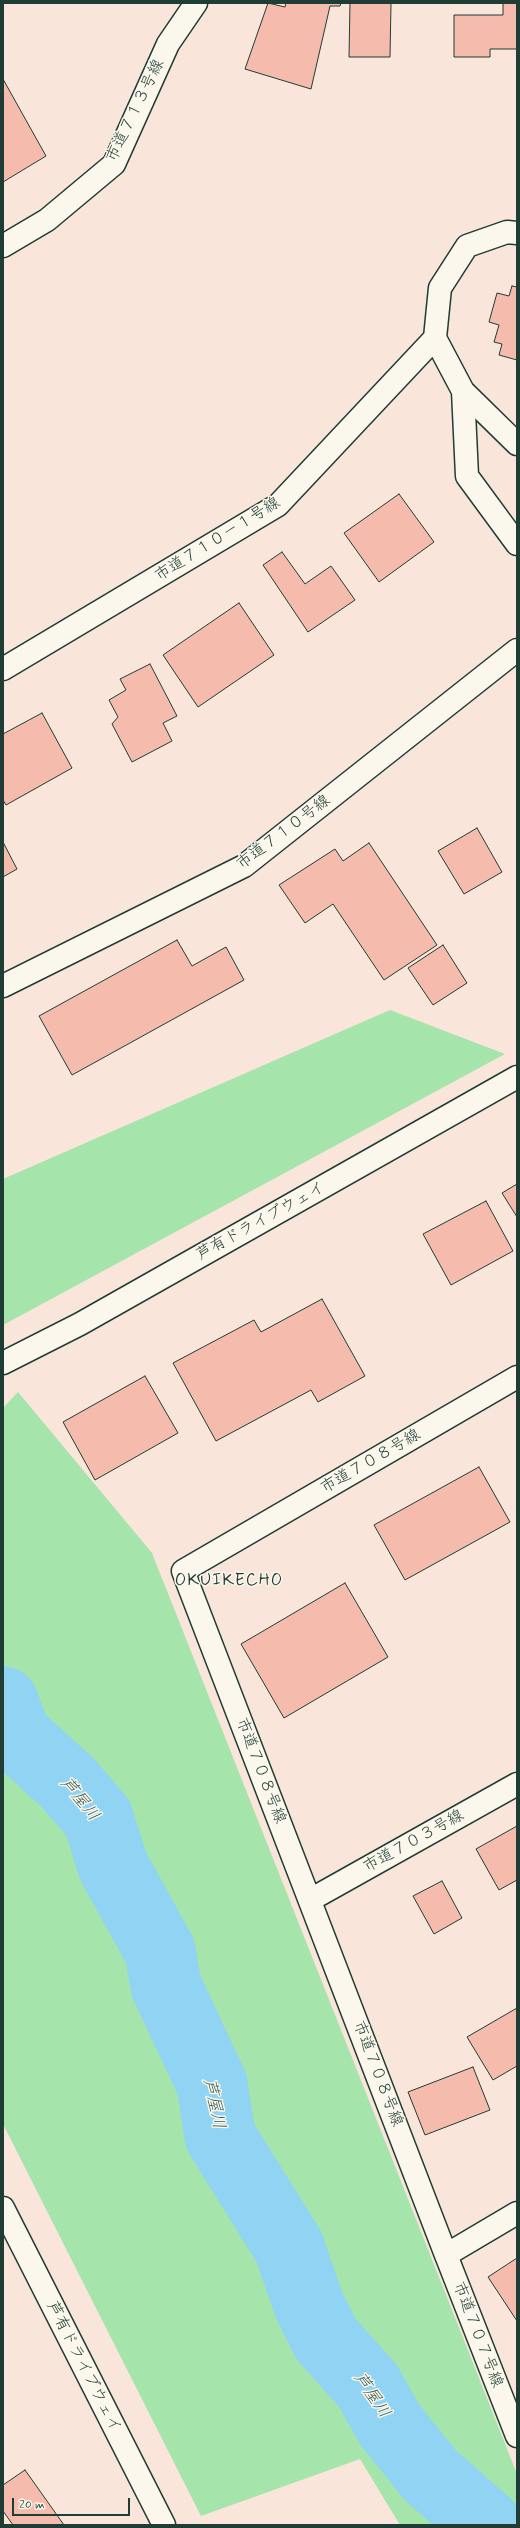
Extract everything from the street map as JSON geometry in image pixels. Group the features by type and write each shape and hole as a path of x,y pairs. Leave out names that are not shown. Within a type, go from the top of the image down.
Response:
{"street":[{"name":"市道７１３号線","path":"3,246 47,220 114,164 168,44 196,3"},
{"path":"517,233 507,232 467,246 440,288 435,338 464,391 517,444"},
{"name":"市道７１０－１号線","path":"3,669 278,505 435,338"},
{"path":"464,391 467,476 517,544"},
{"name":"市道７１０号線","path":"3,986 244,866 517,650"},
{"name":"芦有ドライブウェイ","path":"3,1363 80,1324 517,1078"},
{"name":"市道７０８号線","path":"446,2255 183,1571 517,1378"},
{"name":"市道７０３号線","path":"310,1900 517,1784"},
{"name":"芦有ドライブウェイ","path":"3,2208 164,2525"},
{"path":"446,2255 517,2213"},
{"name":"市道７０７号線","path":"446,2255 517,2436"}],"green space":[{"path":"390,1010 505,1054 3,1325 3,1179"},
{"path":"18,1392 152,1553 517,2474 517,2525 400,2525 360,2459 201,2516 3,2124 3,1408"}],"building":[{"path":"268,3 285,7 286,3 341,3 340,6 330,6 311,89 245,69"},
{"path":"350,3 391,3 390,57 349,57"},
{"path":"503,3 517,3 517,49 490,49 490,57 454,57 454,15 503,15"},
{"path":"3,79 46,156 3,182"},
{"path":"512,286 517,287 517,360 499,355 502,344 494,342 499,325 489,322 497,293 509,296"},
{"path":"399,494 434,542 379,582 344,533"},
{"path":"282,552 305,584 331,566 355,600 308,632 263,565"},
{"path":"239,603 274,655 198,707 163,655"},
{"path":"150,664 177,716 163,723 172,741 132,762 112,724 118,717 109,700 126,690 120,679"},
{"path":"42,713 72,768 6,805 3,800 3,734"},
{"path":"477,828 502,872 464,894 438,851"},
{"path":"3,842 17,869 3,877"},
{"path":"369,843 437,945 384,980 333,904 305,923 279,885 335,849 343,861"},
{"path":"177,940 192,966 226,947 244,980 72,1075 39,1016"},
{"path":"443,945 467,983 433,1005 408,968"},
{"path":"517,1184 517,1217 502,1193"},
{"path":"486,1201 513,1251 451,1285 423,1234"},
{"path":"322,1299 365,1376 318,1402 311,1390 216,1441 173,1363 254,1320 261,1332"},
{"path":"145,1376 178,1433 95,1480 63,1422"},
{"path":"479,1467 510,1522 405,1580 374,1525"},
{"path":"345,1583 388,1657 284,1718 241,1644"},
{"path":"517,1826 517,1880 499,1890 476,1849"},
{"path":"442,1881 462,1918 434,1934 413,1896"},
{"path":"517,2008 517,2066 493,2080 467,2037"},
{"path":"473,2067 490,2110 425,2135 408,2092"},
{"path":"517,2258 517,2321 488,2277"},
{"path":"25,2470 64,2525 13,2525 3,2511 3,2485"}],"waterway":[{"name":"芦屋川","path":"3,1702 15,1735 67,1782 98,1818 113,1866 160,1951 166,1986 212,2084 220,2136 289,2247 309,2305 326,2339 368,2386 390,2425 431,2476 487,2525"}],"district":[{"name":"OKUIKECHO","path":"229,1581"}]}
